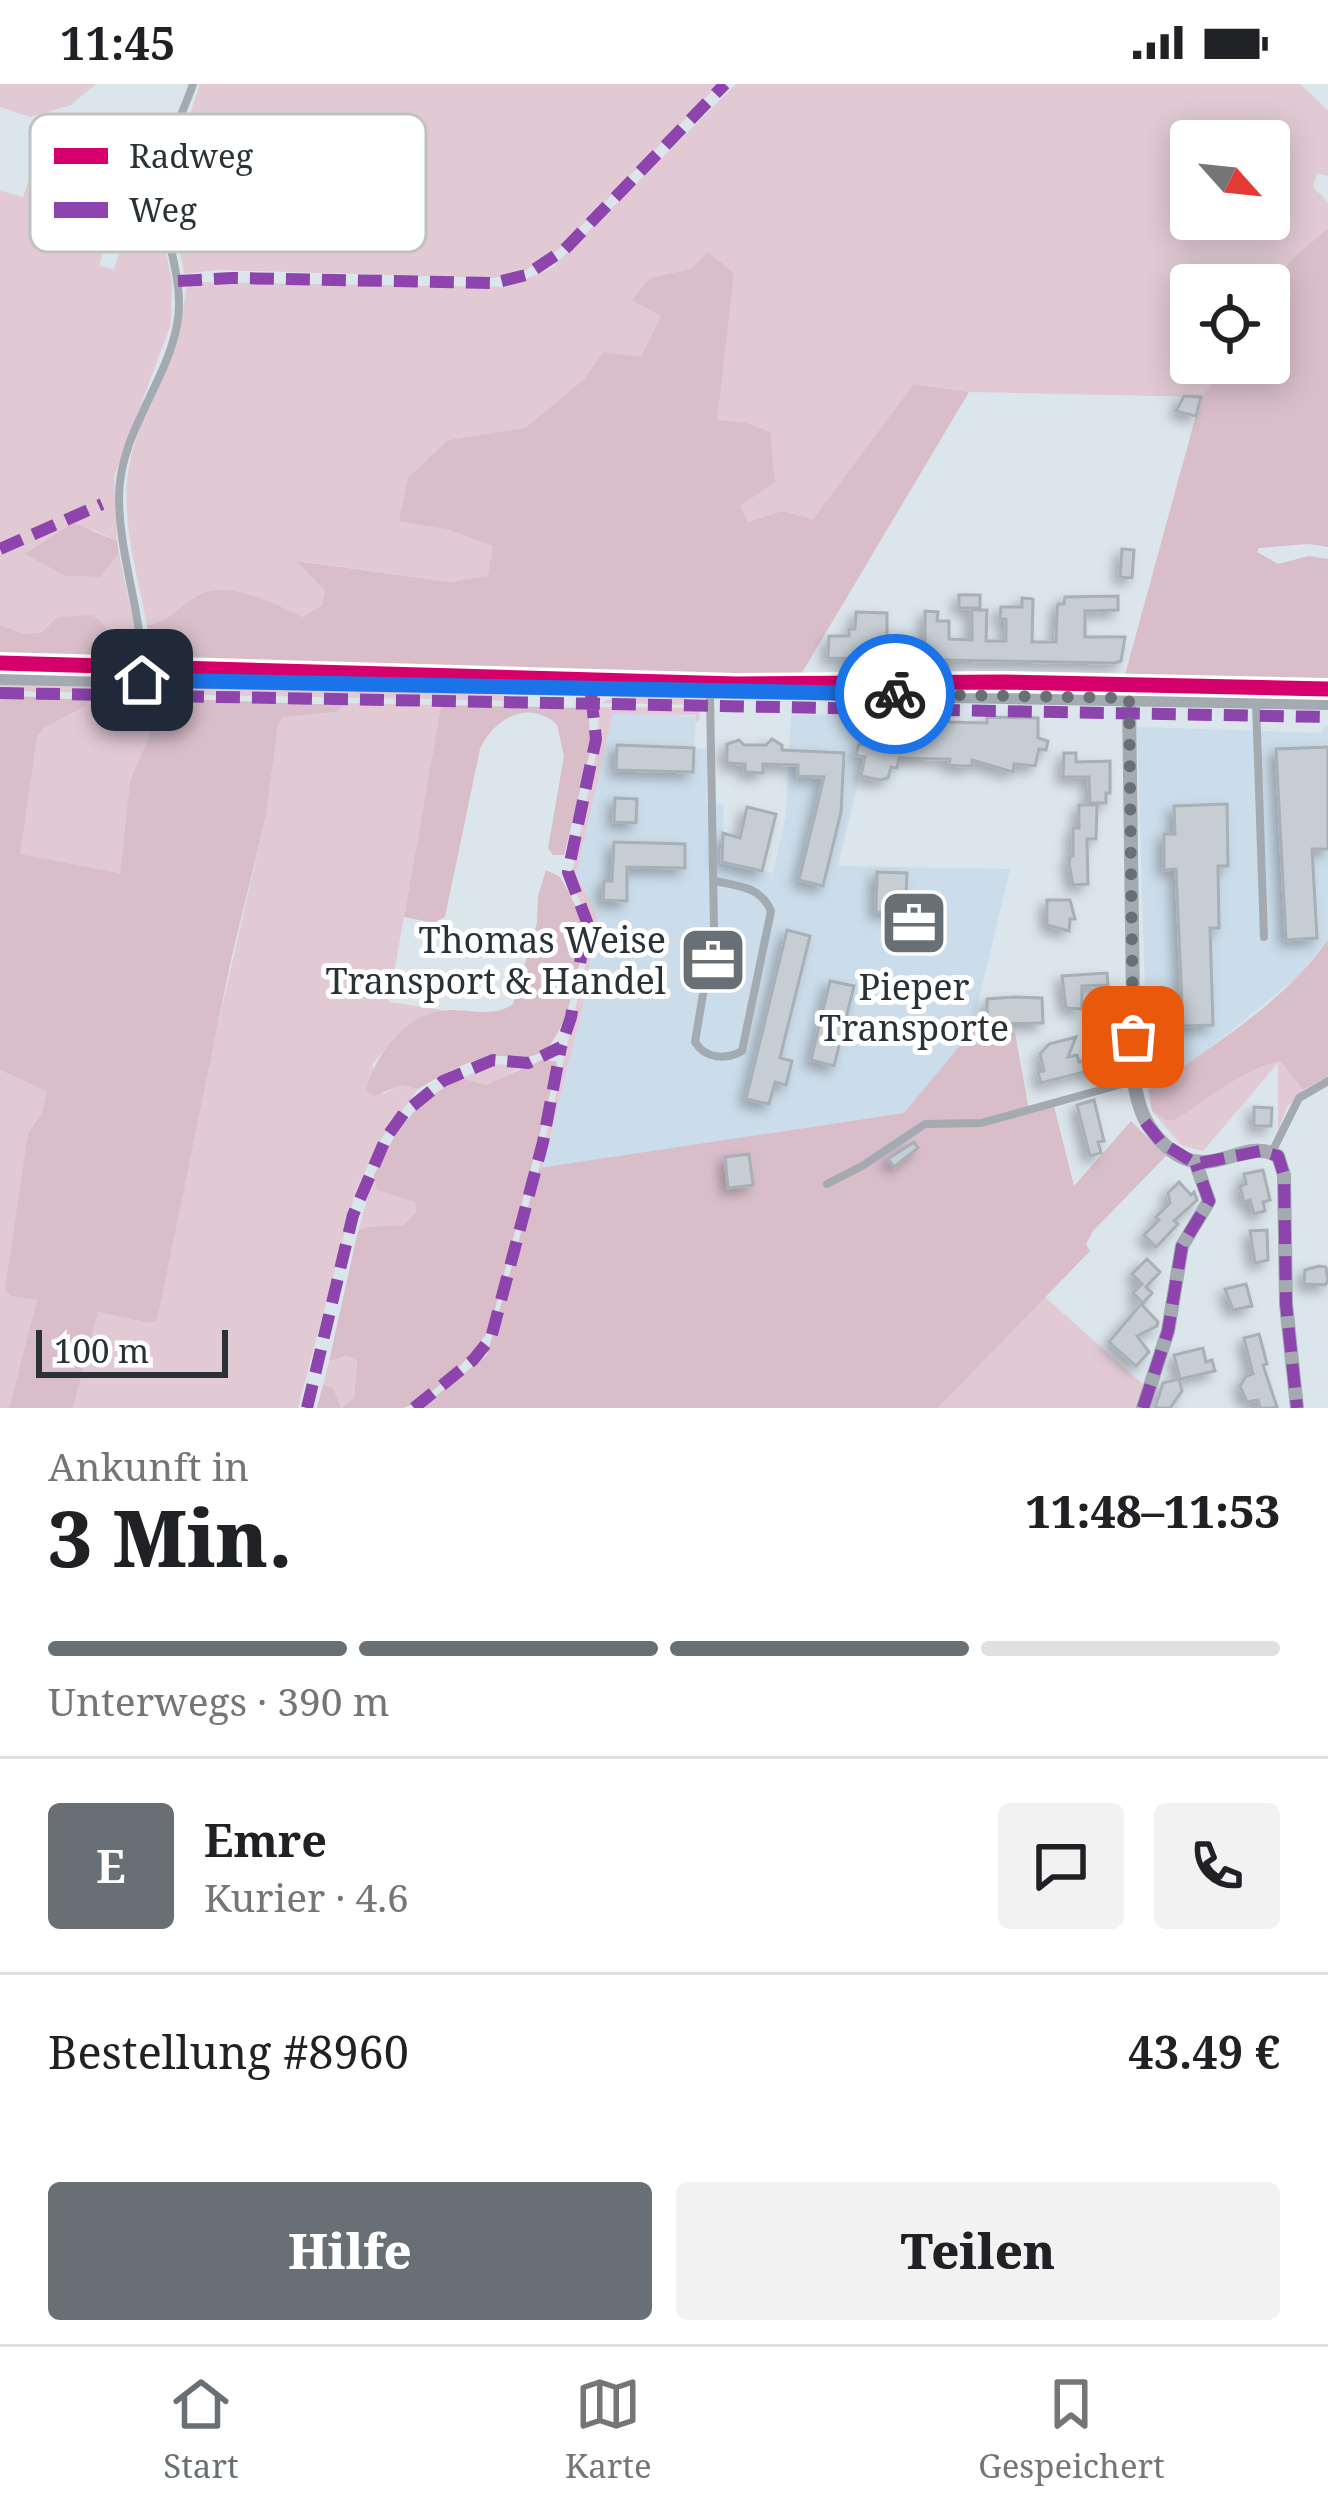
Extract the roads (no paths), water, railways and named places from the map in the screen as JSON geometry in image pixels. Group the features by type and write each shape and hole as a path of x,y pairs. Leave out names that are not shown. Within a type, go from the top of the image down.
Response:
{"street":[{"path":"0,677 1328,702"},
{"path":"1129,698 1134,1081 1145,1122 1178,1156 1196,1164 1272,1151 1282,1164 1286,1304 1298,1408"},
{"path":"1143,1408 1168,1331 1182,1246 1209,1201 1196,1164"}],"lane":[{"path":"183,114 193,84"},
{"path":"142,680 142,645 124,547 120,480 127,448 177,327 173,252"},
{"path":"710,692 715,881 710,957 694,1042 699,1050 720,1058 742,1051 771,911 765,897 754,890 715,881"},
{"path":"1256,700 1264,937"},
{"path":"827,1184 925,1124 981,1123 1134,1081"},
{"path":"1272,1151 1299,1098 1328,1081"}],"place":[{"name":"Pieper Transporte","path":"914,923"},
{"name":"Thomas Weise Transport & Handel","path":"713,960"}]}
